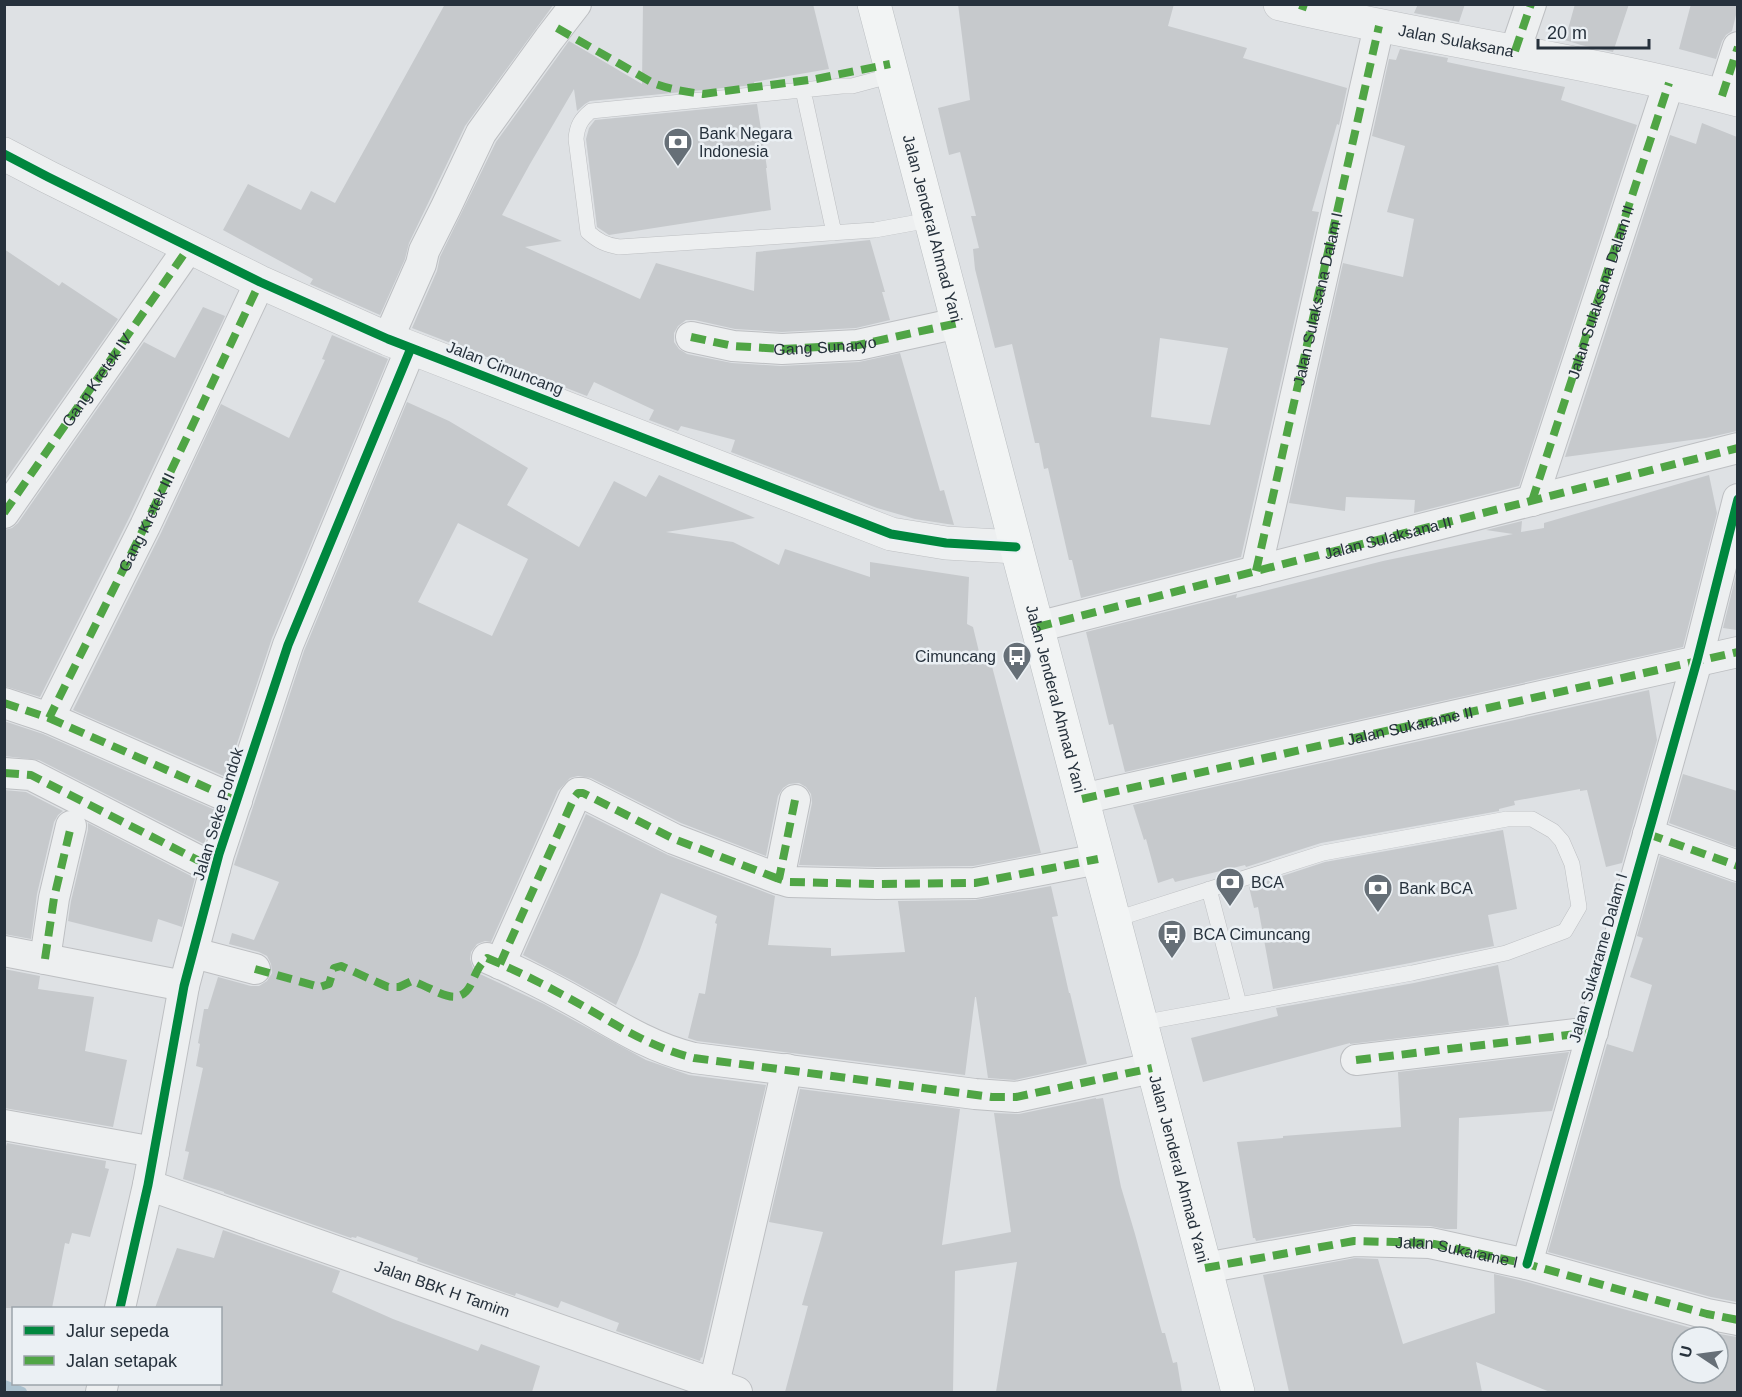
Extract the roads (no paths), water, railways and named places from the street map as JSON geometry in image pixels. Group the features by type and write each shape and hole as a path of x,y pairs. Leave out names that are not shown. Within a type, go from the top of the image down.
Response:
{"main road":[{"name":"Jalan Jenderal Ahmad Yani","path":"874,4 1238,1392"}],"street":[{"name":"Jalan Seke Pondok","path":"120,1307 148,1185 184,986 215,869 288,645 399,343 398,314 421,264 424,251 481,133 576,4"},
{"path":"1515,51 1531,4"},
{"name":"Jalan Sulaksana","path":"1295,6 1379,26 1515,51 1730,98"},
{"name":"Jalan Sulaksana Dalam I","path":"1256,571 1379,26"},
{"path":"1730,98 1737,47"},
{"name":"Jalan Sulaksana Dalam II","path":"1532,501 1668,83"},
{"name":"Jalan Cimuncang","path":"4,154 260,282 399,343 891,534 946,543 1016,548"},
{"name":"Gang Kretek IV","path":"4,513 189,247"},
{"name":"Gang Kretek III","path":"49,718 145,526 260,282"},
{"name":"Gang Sunaryo","path":"691,337 733,346 782,349 858,345 958,323"},
{"name":"Jalan Sulaksana II","path":"1037,627 1737,448"},
{"name":"Jalan Sukarame Dalam I","path":"1527,1264 1697,661 1737,499"},
{"name":"Jalan Sukarame II","path":"1082,799 1737,652"},
{"path":"4,703 49,718 237,801"},
{"path":"4,773 31,775 215,869"},
{"path":"1098,859 975,883 789,882 674,839 583,793 578,793 494,961 590,1010 626,1032 675,1053 694,1058 975,1094 1017,1097 1152,1068"},
{"path":"779,879 795,800"},
{"path":"45,959 54,898 71,826"},
{"path":"1648,834 1737,866"},
{"path":"4,951 184,986"},
{"path":"194,953 255,969"},
{"path":"1356,1060 1593,1032"},
{"path":"726,1388 787,1069"},
{"path":"4,1125 154,1152"},
{"name":"Jalan BBK H Tamim","path":"148,1185 726,1388"},
{"name":"Jalan Sukarame I","path":"1205,1268 1354,1241 1430,1243 1527,1264 1707,1314 1737,1320"}],"lane":[{"path":"893,75 852,86 591,111 577,127 576,139 588,232 609,246 619,247 875,231 930,220"},
{"path":"803,90 834,233"},
{"path":"1113,920 1323,853 1508,819 1532,819 1553,831 1562,841 1572,864 1579,907 1565,931 1506,953 1412,973 1141,1023"},
{"path":"1209,889 1239,1004"}],"waterway":[{"path":"4,1385 22,1392"}],"place":[{"name":"Bank Negara Indonesia","path":"678,168"},
{"name":"Cimuncang","path":"1017,682"},
{"name":"BCA","path":"1230,908"},
{"name":"Bank BCA","path":"1378,914"},
{"name":"BCA Cimuncang","path":"1172,960"}]}
